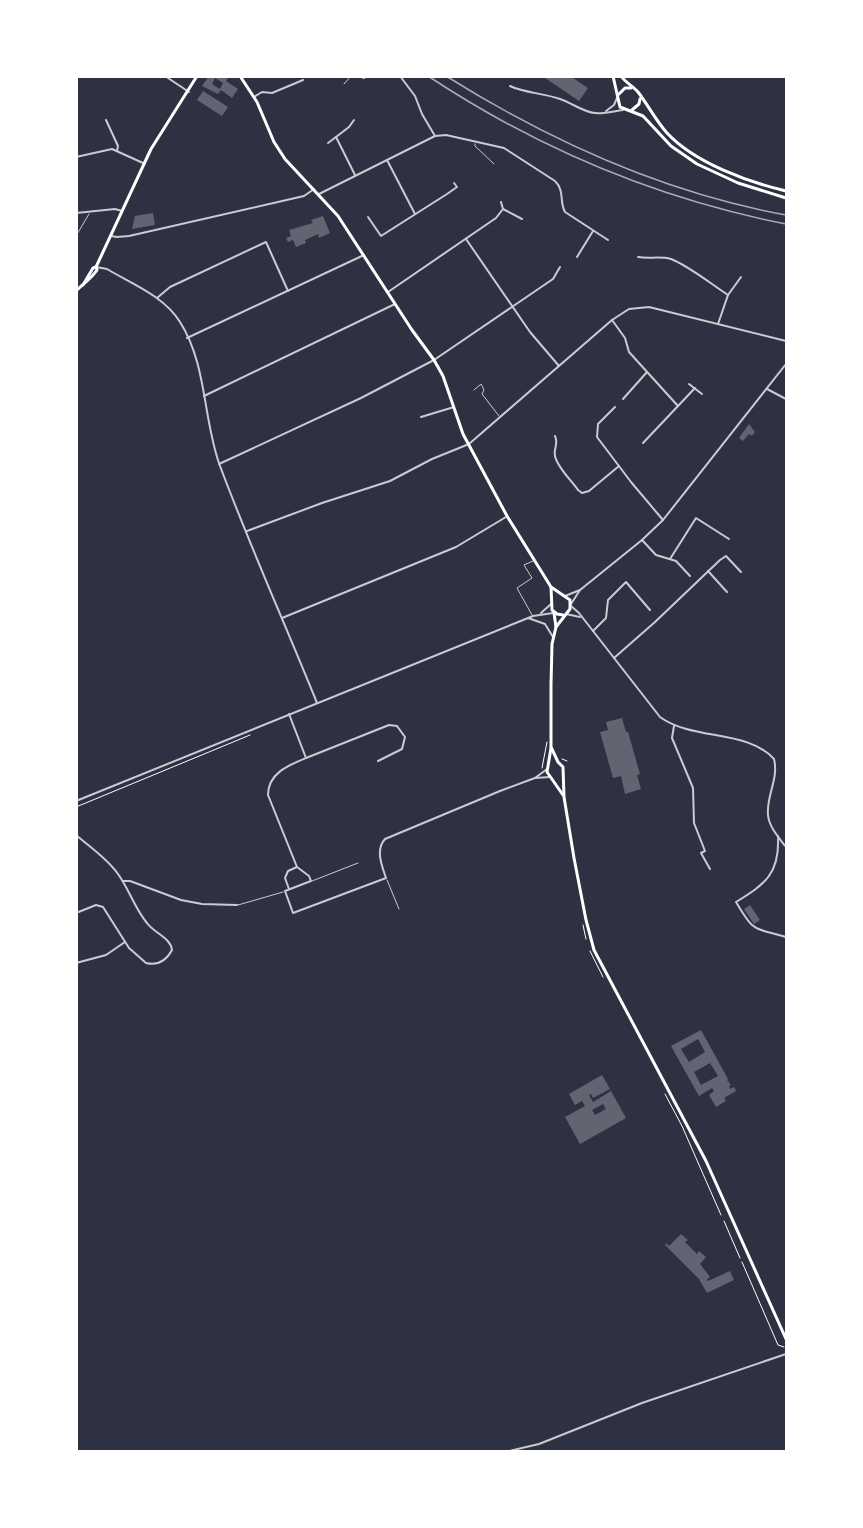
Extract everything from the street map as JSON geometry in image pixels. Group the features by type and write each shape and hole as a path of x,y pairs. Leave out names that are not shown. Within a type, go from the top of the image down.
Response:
{"main road":[{"path":"76,291 87,284 97,270 96,267 143,164 158,136 189,92 197,76"},
{"path":"240,76 254,97 274,142 285,159 319,194 345,226 434,360 443,376 463,434 507,516 551,586 569,598 571,605 555,627"},
{"path":"612,76 618,104 623,110 632,110 643,116 671,146 697,164 738,183 786,198"},
{"path":"621,76 668,134 686,149 742,177 786,191"},
{"path":"618,97 625,88 633,88"},
{"path":"632,110 639,104 640,97"},
{"path":"551,586 555,627 551,684 551,747 547,768 550,777 564,797"},
{"path":"551,603 555,597 564,596"},
{"path":"554,613 565,614"},
{"path":"551,747 563,767 564,797 582,903 594,950 706,1161 786,1339"},
{"path":"547,768 552,762 558,762"},
{"path":"550,777 556,778 562,774"}],"street":[{"path":"165,76 189,92"},
{"path":"359,76 364,78 367,76"},
{"path":"400,76 415,96 435,136"},
{"path":"254,97 262,92 272,93 303,80"},
{"path":"510,86 561,99 591,113 623,110"},
{"path":"604,113 614,105 618,97"},
{"path":"106,120 118,146 117,151"},
{"path":"328,143 349,127 354,120"},
{"path":"319,194 435,136 446,135 510,152 555,181 561,189 562,206 565,212 608,240"},
{"path":"336,138 355,175"},
{"path":"76,157 108,149 143,164"},
{"path":"387,160 415,214"},
{"path":"368,217 381,236 456,187 454,183"},
{"path":"111,236 129,236 304,196 314,189"},
{"path":"501,202 503,209 522,219"},
{"path":"76,213 116,209 122,211"},
{"path":"388,292 496,218 503,209"},
{"path":"577,257 593,231"},
{"path":"466,239 512,308 559,366"},
{"path":"157,298 170,287 266,242 288,291"},
{"path":"187,338 364,255"},
{"path":"638,257 648,259 659,257 675,261 728,295"},
{"path":"96,267 107,269 157,298 175,315 187,338 194,353 219,464 317,703"},
{"path":"219,464 361,398 434,360 553,279 560,267"},
{"path":"718,324 728,295 741,277"},
{"path":"204,396 395,304"},
{"path":"247,531 322,502 390,481 432,459 469,444 612,320 629,309 642,307 786,340"},
{"path":"612,320 625,338 629,352 678,406"},
{"path":"564,596 579,590 642,540 663,520 786,364"},
{"path":"623,399 647,372"},
{"path":"689,384 702,394"},
{"path":"643,443 695,388"},
{"path":"767,389 786,399"},
{"path":"421,417 454,407"},
{"path":"615,407 600,421 596,430 599,441 663,520"},
{"path":"555,436 558,442 556,460 582,493 587,492 619,466"},
{"path":"549,453 555,453"},
{"path":"282,618 456,547 507,516"},
{"path":"670,559 696,518 729,539"},
{"path":"642,540 656,555 678,563 690,576"},
{"path":"614,658 726,556 741,572"},
{"path":"708,571 727,592"},
{"path":"593,631 606,618 608,600 626,582 650,610"},
{"path":"579,590 571,605 660,717 674,726 753,744 774,759 776,772 768,815 786,847"},
{"path":"541,613 551,603"},
{"path":"76,801 533,616 541,613 554,613"},
{"path":"565,614 580,616"},
{"path":"528,618 545,624 553,639"},
{"path":"289,714 306,758"},
{"path":"378,761 398,752 404,744 403,732 397,726 389,725 282,768 273,778 268,790 269,801 297,867 309,876 311,881 285,891 293,913 386,878 380,858 381,844 385,839 535,778 547,768"},
{"path":"674,726 672,738 693,788 694,823 705,851 701,853 710,869"},
{"path":"535,778 550,777"},
{"path":"76,835 110,864 123,881 148,925 169,942 172,949 160,963 152,964 140,959 125,942 104,907 96,905 76,913"},
{"path":"778,836 773,872 759,888 736,902 746,920 755,929 786,937"},
{"path":"290,890 285,878 286,874 297,867"},
{"path":"123,881 130,881 163,895 189,902 237,905"},
{"path":"76,963 106,955 125,942"},
{"path":"505,1452 539,1444 642,1402 786,1354"}],"lane":[{"path":"344,84 351,76"},
{"path":"475,141 475,146 494,164"},
{"path":"76,236 89,212"},
{"path":"474,390 481,384 484,390 482,394 500,418"},
{"path":"533,616 517,588 532,578 524,565 535,560"},
{"path":"311,881 358,863"},
{"path":"386,878 399,909"},
{"path":"237,905 285,891"}],"path":[{"path":"76,807 252,734"},
{"path":"540,770 547,736"},
{"path":"559,756 567,761"},
{"path":"665,1094 682,1126 721,1215"},
{"path":"724,1221 740,1258"},
{"path":"742,1262 778,1345 784,1347"}],"building":[{"path":"209,76 229,76 226,81 238,89 232,98 221,90 218,94 202,86","holes":["215,78 223,83 220,89 212,84"]},
{"path":"542,76 570,76 588,88 579,101"},
{"path":"203,91 228,107 222,116 197,100"},
{"path":"153,213 155,225 132,229 135,216"},
{"path":"323,216 330,233 319,238 318,234 296,247 293,240 288,242 286,238 291,236 289,230 313,223 311,220"},
{"path":"749,424 755,432 752,436 749,434 743,441 739,438"},
{"path":"622,718 640,774 637,775 641,789 625,794 621,776 613,778 600,732 608,730 606,722"},
{"path":"750,905 760,920 754,924 744,909"},
{"path":"701,1030 731,1085 730,1089 734,1087 736,1091 724,1098 726,1101 716,1107 709,1095 714,1091 712,1088 699,1096 671,1046","holes":["698,1039 705,1052 689,1062 681,1049","710,1063 718,1076 701,1085 694,1072"]},
{"path":"602,1075 610,1089 593,1098 591,1094 589,1095 593,1102 611,1091 626,1118 580,1144 565,1117 585,1106 582,1101 575,1105 569,1094","holes":["603,1104 606,1109 595,1115 592,1110"]},
{"path":"681,1234 688,1240 685,1242 697,1254 699,1251 706,1257 700,1264 710,1277 708,1281 730,1271 734,1280 707,1293 699,1279 665,1245 666,1243 669,1246"}],"railway":[{"path":"428,76 512,126 600,168 691,200 786,224"},
{"path":"446,76 526,122 610,162 696,193 786,215"}]}
